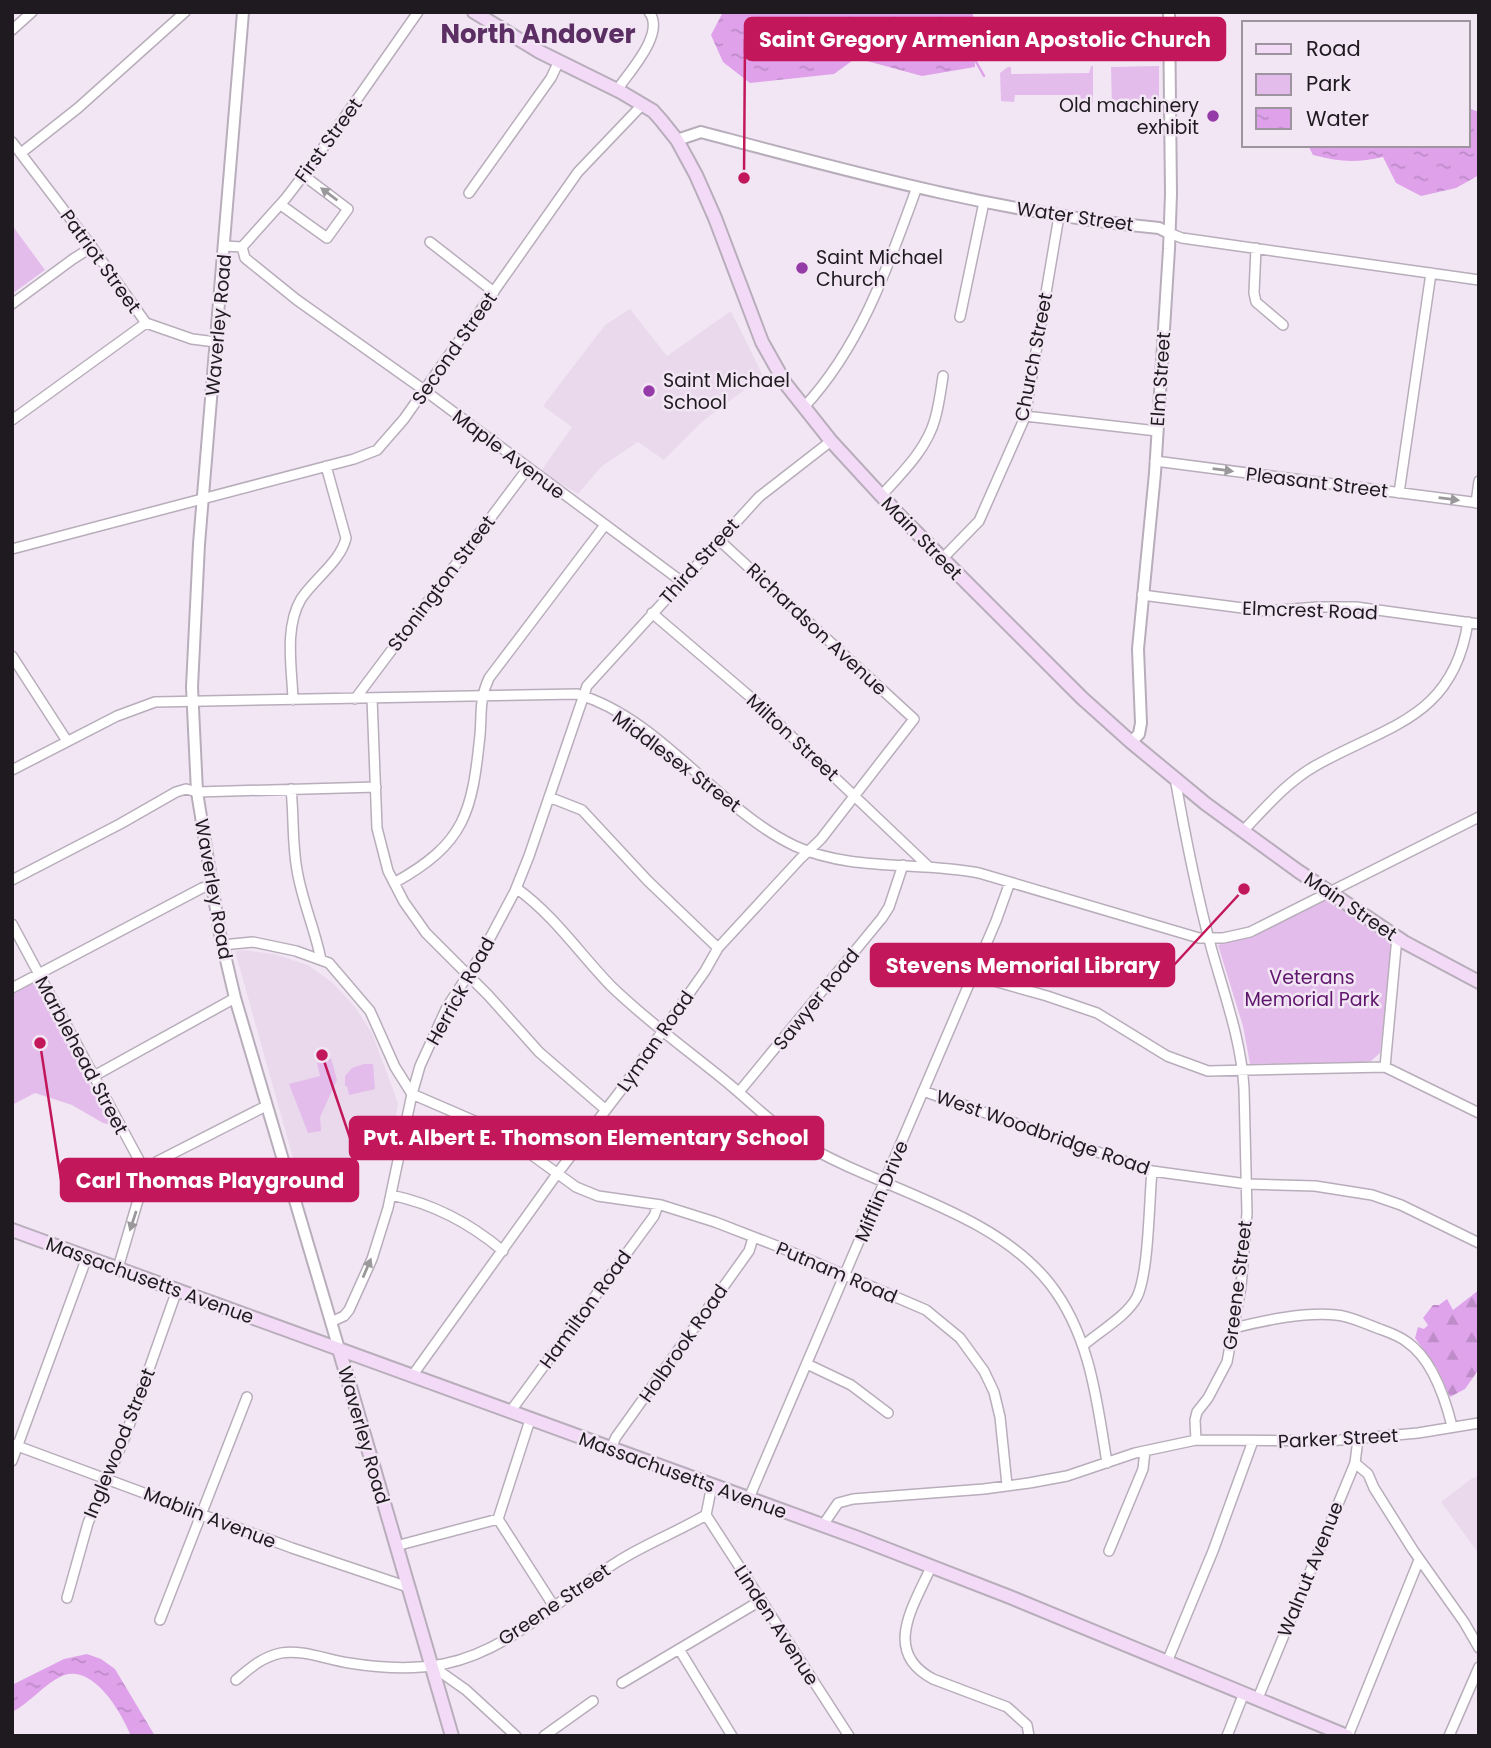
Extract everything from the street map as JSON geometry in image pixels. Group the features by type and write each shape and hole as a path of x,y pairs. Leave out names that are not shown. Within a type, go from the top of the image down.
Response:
{"main road":[{"name":"Main Street","path":"474,12 508,35 617,90 661,120 677,140 708,201 768,354 785,383 831,441 881,496 1082,698 1131,742 1243,831 1397,937 1479,982"},
{"name":"Massachusetts Avenue","path":"12,1230 823,1525 1348,1736"},
{"name":"Waverley Road","path":"339,1349 453,1736"}],"street":[{"path":"12,30 32,12"},
{"path":"21,153 78,108 185,12"},
{"name":"Waverley Road","path":"243,12 194,636 192,702 197,792 211,885 235,998 339,1349"},
{"name":"First Street","path":"242,247 281,205 418,12"},
{"path":"617,90 653,34 654,21 649,12"},
{"name":"Elm Street","path":"1131,742 1139,734 1141,723 1137,667 1155,461 1169,233 1169,12"},
{"path":"469,193 551,78 559,61"},
{"name":"Second Street","path":"12,549 377,450 397,428 578,172 642,105"},
{"name":"Water Street","path":"677,140 701,132 984,202 1059,216 1159,228 1182,238 1479,280"},
{"name":"Patriot Street","path":"12,142 146,323 192,339 216,342"},
{"path":"281,205 327,238 348,209 303,175"},
{"path":"804,407 824,384 855,335 888,265 916,187"},
{"path":"960,317 984,202"},
{"name":"Church Street","path":"942,559 979,521 1025,416 1059,216"},
{"path":"430,242 494,292"},
{"path":"225,246 242,247"},
{"path":"12,303 92,247"},
{"name":"Maple Avenue","path":"242,247 245,258 268,278 681,581"},
{"path":"1256,248 1256,302 1283,325"},
{"path":"1399,493 1431,273"},
{"path":"12,420 146,323"},
{"path":"881,496 911,463 930,432 943,376"},
{"path":"1025,416 1157,431"},
{"name":"Third Street","path":"583,696 587,686 652,612 759,497 831,441"},
{"name":"Pleasant Street","path":"1155,461 1478,503"},
{"path":"293,700 293,616 301,599 337,555 346,538 326,466"},
{"name":"Stonington Street","path":"355,699 528,468"},
{"path":"1478,503 1479,481"},
{"path":"394,883 446,845 457,832 476,781 481,696 489,678 605,525"},
{"name":"Richardson Avenue","path":"719,540 914,719"},
{"name":"Elmcrest Road","path":"1142,595 1266,611 1356,607 1479,624"},
{"name":"Milton Street","path":"652,612 748,695 929,867"},
{"path":"1243,831 1303,774 1404,722 1433,700 1456,667 1468,622"},
{"path":"12,656 67,741"},
{"name":"Middlesex Street","path":"12,770 134,708 155,702 565,694 583,696 638,726 759,824 795,846 843,860 959,869 1209,939 1250,932 1479,817"},
{"name":"Herrick Road","path":"331,1322 344,1316 349,1310 371,1261 391,1195 412,1094 437,1026 492,936 516,888 583,696"},
{"path":"372,698 377,828 388,871 412,916 546,1059 606,1110"},
{"name":"Lyman Road","path":"412,1376 606,1110 705,971 718,948 821,839 914,719"},
{"name":"Greene Street","path":"1175,778 1209,939 1231,1009 1243,1070 1247,1184 1243,1266 1234,1328 1227,1362 1208,1398 1197,1412 1196,1440"},
{"path":"12,880 186,789 197,792 376,787"},
{"path":"291,789 297,870 321,960"},
{"path":"549,797 582,810 648,881 718,948"},
{"name":"Sawyer Road","path":"739,1092 882,918 903,864"},
{"name":"Mifflin Drive","path":"749,1498 973,975 1010,882"},
{"path":"12,988 211,885"},
{"path":"516,888 555,921 612,987 796,1140 965,1220 1027,1259 1051,1286 1084,1345 1094,1383 1107,1463"},
{"name":"Marblehead Street","path":"12,924 146,1173"},
{"path":"1385,1067 1397,937"},
{"path":"222,944 253,942 296,951 329,963 370,1011 395,1067 412,1094"},
{"path":"973,975 1097,1013 1179,1062 1208,1071 1385,1067 1479,1113"},
{"path":"94,1076 235,998"},
{"name":"West Woodbridge Road","path":"923,1091 1152,1171 1247,1184 1315,1186 1372,1195 1401,1205 1479,1243"},
{"name":"Putnam Road","path":"412,1094 486,1126 576,1186 598,1196 658,1205 715,1222 926,1310 970,1349 984,1371 1000,1417 1007,1485"},
{"path":"118,1268 146,1173 158,1161 266,1106"},
{"path":"1084,1345 1136,1298 1145,1253 1152,1171"},
{"path":"391,1195 411,1199 453,1216 503,1251"},
{"name":"Hamilton Road","path":"510,1412 654,1216 658,1205"},
{"name":"Holbrook Road","path":"611,1448 616,1437 749,1251 753,1238"},
{"path":"12,1461 15,1445 87,1257"},
{"name":"Inglewood Street","path":"66,1598 80,1545 125,1437 177,1290"},
{"path":"1234,1328 1286,1318 1335,1315 1357,1320 1401,1338 1409,1343 1432,1371 1452,1426"},
{"path":"807,1364 851,1385 888,1412"},
{"path":"160,1620 247,1397"},
{"path":"498,1519 530,1420"},
{"name":"Parker Street","path":"1196,1440 1358,1439 1479,1423"},
{"name":"Walnut Avenue","path":"1258,1698 1354,1463 1358,1439"},
{"path":"823,1525 838,1503 853,1499 1007,1485 1068,1476 1146,1451 1196,1440"},
{"path":"1167,1662 1213,1551 1253,1441"},
{"name":"Mablin Avenue","path":"15,1445 292,1548 408,1587"},
{"path":"1109,1551 1143,1469 1146,1451"},
{"path":"1354,1463 1368,1474 1419,1560 1464,1622 1479,1648"},
{"path":"706,1515 712,1485"},
{"name":"Greene Street","path":"236,1680 256,1662 283,1653 370,1666 432,1666 456,1661 492,1647 555,1608 615,1563 706,1515"},
{"name":"Linden Avenue","path":"706,1515 849,1736"},
{"path":"396,1546 498,1519"},
{"path":"498,1519 555,1608"},
{"path":"1348,1736 1419,1560"},
{"path":"931,1567 909,1620 904,1644 907,1657 919,1670 933,1679 1007,1707 1027,1725 1029,1736"},
{"path":"622,1683 760,1601"},
{"path":"679,1649 732,1736"},
{"path":"432,1666 466,1690 516,1736"},
{"path":"1449,1736 1479,1667"},
{"path":"1227,1736 1244,1693"},
{"path":"544,1736 593,1701"}],"shaded area":[{"name":"Saint Michael School","path":"630,309 667,356 731,311 763,376 703,421 664,460 638,442 602,466 578,494 541,471 572,427 543,406 605,325"},
{"path":"235,951 274,954 308,965 333,983 355,1007 372,1033 398,1103 391,1149 298,1176"},
{"path":"1479,1476 1479,1554 1441,1502"}],"green space":[{"path":"1091,66 1093,103 1082,103 1080,95 1015,95 1014,102 1001,101 1000,73 1008,67 1011,67 1011,74 1089,73"},
{"path":"1159,66 1159,107 1112,106 1111,67"},
{"path":"12,225 45,270 12,294"},
{"name":"Veterans Memorial Park","path":"1326,900 1390,941 1392,945 1380,1053 1371,1061 1363,1062 1250,1064 1243,1026 1218,945 1253,935"},
{"path":"35,982 111,1125 72,1105 35,1093 12,1105 12,994"},
{"path":"331,1058 337,1080 320,1117 321,1131 308,1133 289,1084 320,1076 317,1063 324,1063"},
{"path":"373,1064 375,1089 349,1095 345,1076 352,1068"},
{"path":"1479,1290 1479,1369 1465,1389 1450,1397 1437,1368 1415,1338 1418,1327 1424,1329 1428,1325 1423,1318 1433,1305 1439,1305 1447,1299 1453,1310"}],"water":[{"path":"723,12 973,12 975,67 922,76 856,58 834,74 750,83 723,62 711,35"},
{"path":"1470,109 1479,112 1479,175 1456,188 1421,196 1396,183 1383,157 1348,161 1313,155 1309,147 1470,147"},
{"path":"87,1654 101,1659 115,1669 155,1736 131,1736 104,1692 95,1683 73,1674 55,1679 12,1712 12,1685 64,1659"}],"waterway":[{"path":"974,58 984,76"}],"place":[{"name":"Old machinery exhibit","path":"1213,116"},
{"name":"Saint Gregory Armenian Apostolic Church","path":"744,178"},
{"name":"Saint Michael Church","path":"802,268"},
{"name":"Saint Michael School","path":"649,391"},
{"name":"Stevens Memorial Library","path":"1244,889"},
{"name":"Carl Thomas Playground","path":"40,1043"},
{"name":"Pvt. Albert E. Thomson Elementary School","path":"322,1055"}],"district":[{"name":"North Andover","path":"538,34"}]}
